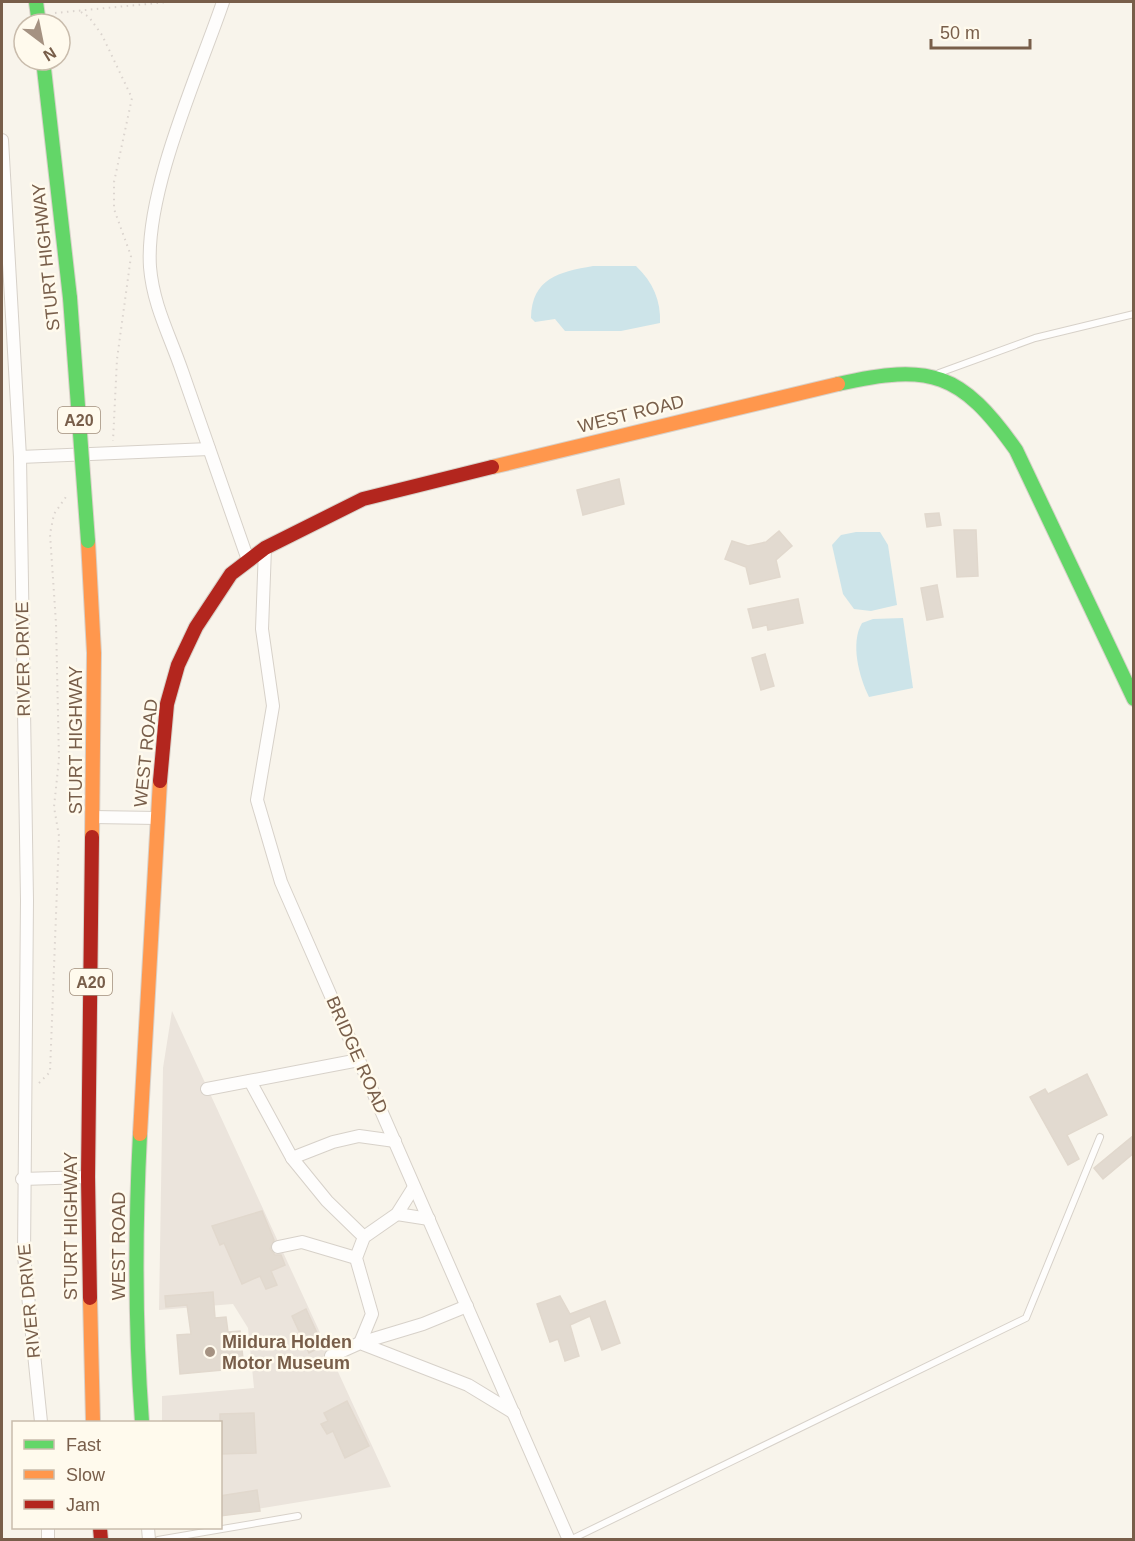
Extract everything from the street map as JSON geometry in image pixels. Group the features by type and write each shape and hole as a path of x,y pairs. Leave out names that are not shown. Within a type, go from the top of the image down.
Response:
{"main road":[{"name":"STURT HIGHWAY","path":"44,72 70,298 94,653 88,1177 93,1421"},
{"name":"WEST ROAD","path":"142,1421 138,1367 137,1190 157,818 167,704 178,665 196,627 231,574 248,560 265,548 363,500 692,417 882,374 934,375 966,392 994,419 1016,450 1134,699"}],"street":[{"path":"224,2 169,157 152,224 150,267 158,312 248,560"},
{"name":"RIVER DRIVE","path":"2,140 20,457 27,900 22,1179 24,1256 41,1421"},
{"path":"20,457 209,449"},
{"name":"BRIDGE ROAD","path":"265,548 262,629 273,706 257,800 281,882 570,1539"},
{"name":"WEST ROAD","path":"93,817 157,818"},
{"path":"207,1089 359,1060"},
{"path":"250,1081 292,1158 327,1201 364,1237"},
{"path":"292,1158 333,1142 359,1136 395,1142"},
{"path":"22,1179 88,1177"},
{"path":"360,1343 372,1314 356,1258 364,1237 397,1214 414,1187"},
{"path":"397,1214 429,1219"},
{"path":"278,1247 302,1242 356,1258"},
{"path":"331,1356 360,1343 423,1324 467,1306"},
{"path":"360,1343 468,1385 514,1413"}],"lane":[{"path":"934,375 1035,338 1134,314"},
{"path":"570,1539 1026,1317 1100,1137"},
{"path":"158,1539 202,1536 298,1516"}],"path":[{"path":"72,12 168,2"},
{"path":"81,12 89,17 102,35 132,98 114,182 114,209 131,256 120,335 115,424 110,453"},
{"path":"24,1083 41,1083 50,1072 59,836 54,807 59,759 56,623 50,534 54,514 64,497 72,490"}],"shaded area":[{"path":"172,1011 391,1487 222,1515 222,1421 162,1421 162,1396 254,1388 248,1328 233,1304 159,1310 163,1068"}],"water":[{"path":"593,266 636,266 655,292 660,323 621,331 565,331 555,319 535,322 531,318 536,294 550,279 569,271"},
{"path":"856,532 880,532 888,545 897,605 871,611 854,609 843,594 832,545 841,535"},
{"path":"903,618 913,688 869,697 857,660 858,631 862,623 873,619"}],"building":[{"path":"619,479 624,504 583,515 577,490"},
{"path":"939,513 941,525 927,527 925,514"},
{"path":"954,530 976,530 978,576 957,577"},
{"path":"779,531 792,546 776,560 780,577 750,584 746,567 725,559 732,541 748,546 766,542"},
{"path":"937,585 943,617 927,620 921,588"},
{"path":"798,599 803,623 768,630 767,625 753,628 748,609"},
{"path":"765,654 774,686 761,690 752,658"},
{"path":"1087,1074 1107,1115 1067,1135 1079,1159 1068,1165 1030,1097 1045,1089 1048,1094"},
{"path":"1134,1135 1134,1153 1103,1179 1094,1168"},
{"path":"262,1211 274,1240 270,1249 275,1255 281,1255 285,1265 271,1271 277,1285 266,1289 260,1276 242,1284 224,1243 220,1245 212,1226"},
{"name":"Mildura Holden Motor Museum","path":"213,1292 215,1318 226,1317 228,1332 240,1331 244,1368 180,1374 177,1335 191,1334 187,1305 166,1307 165,1296"},
{"path":"560,1296 570,1314 605,1301 620,1343 602,1350 590,1316 570,1325 579,1356 565,1361 558,1339 550,1342 537,1304"},
{"path":"306,1309 323,1346 309,1353 292,1316"},
{"path":"347,1401 369,1446 345,1458 333,1431 327,1434 321,1424 328,1421 324,1413"},
{"path":"254,1413 256,1453 222,1454 220,1414"},
{"path":"257,1490 260,1511 222,1516 222,1496"}],"traffic: fast":[{"path":"36,2 37,12"},
{"path":"44,72 70,298"},
{"path":"70,298 88,541"},
{"path":"838,384 897,374 921,375 941,380 960,389 978,404 1016,450 1134,699"},
{"path":"140,1134 136,1278 142,1421"}],"traffic: slow":[{"path":"492,467 838,384"},
{"path":"88,541 94,653 92,837"},
{"path":"140,1134 160,781"},
{"path":"90,1298 93,1421"}],"traffic: jam":[{"path":"160,781 167,704 178,665 196,627 231,574 265,548 363,499 492,467"},
{"path":"90,1298 88,1177 92,837"},
{"path":"100,1529 101,1540"}],"place":[{"name":"Mildura Holden Motor Museum","path":"210,1352"}]}
